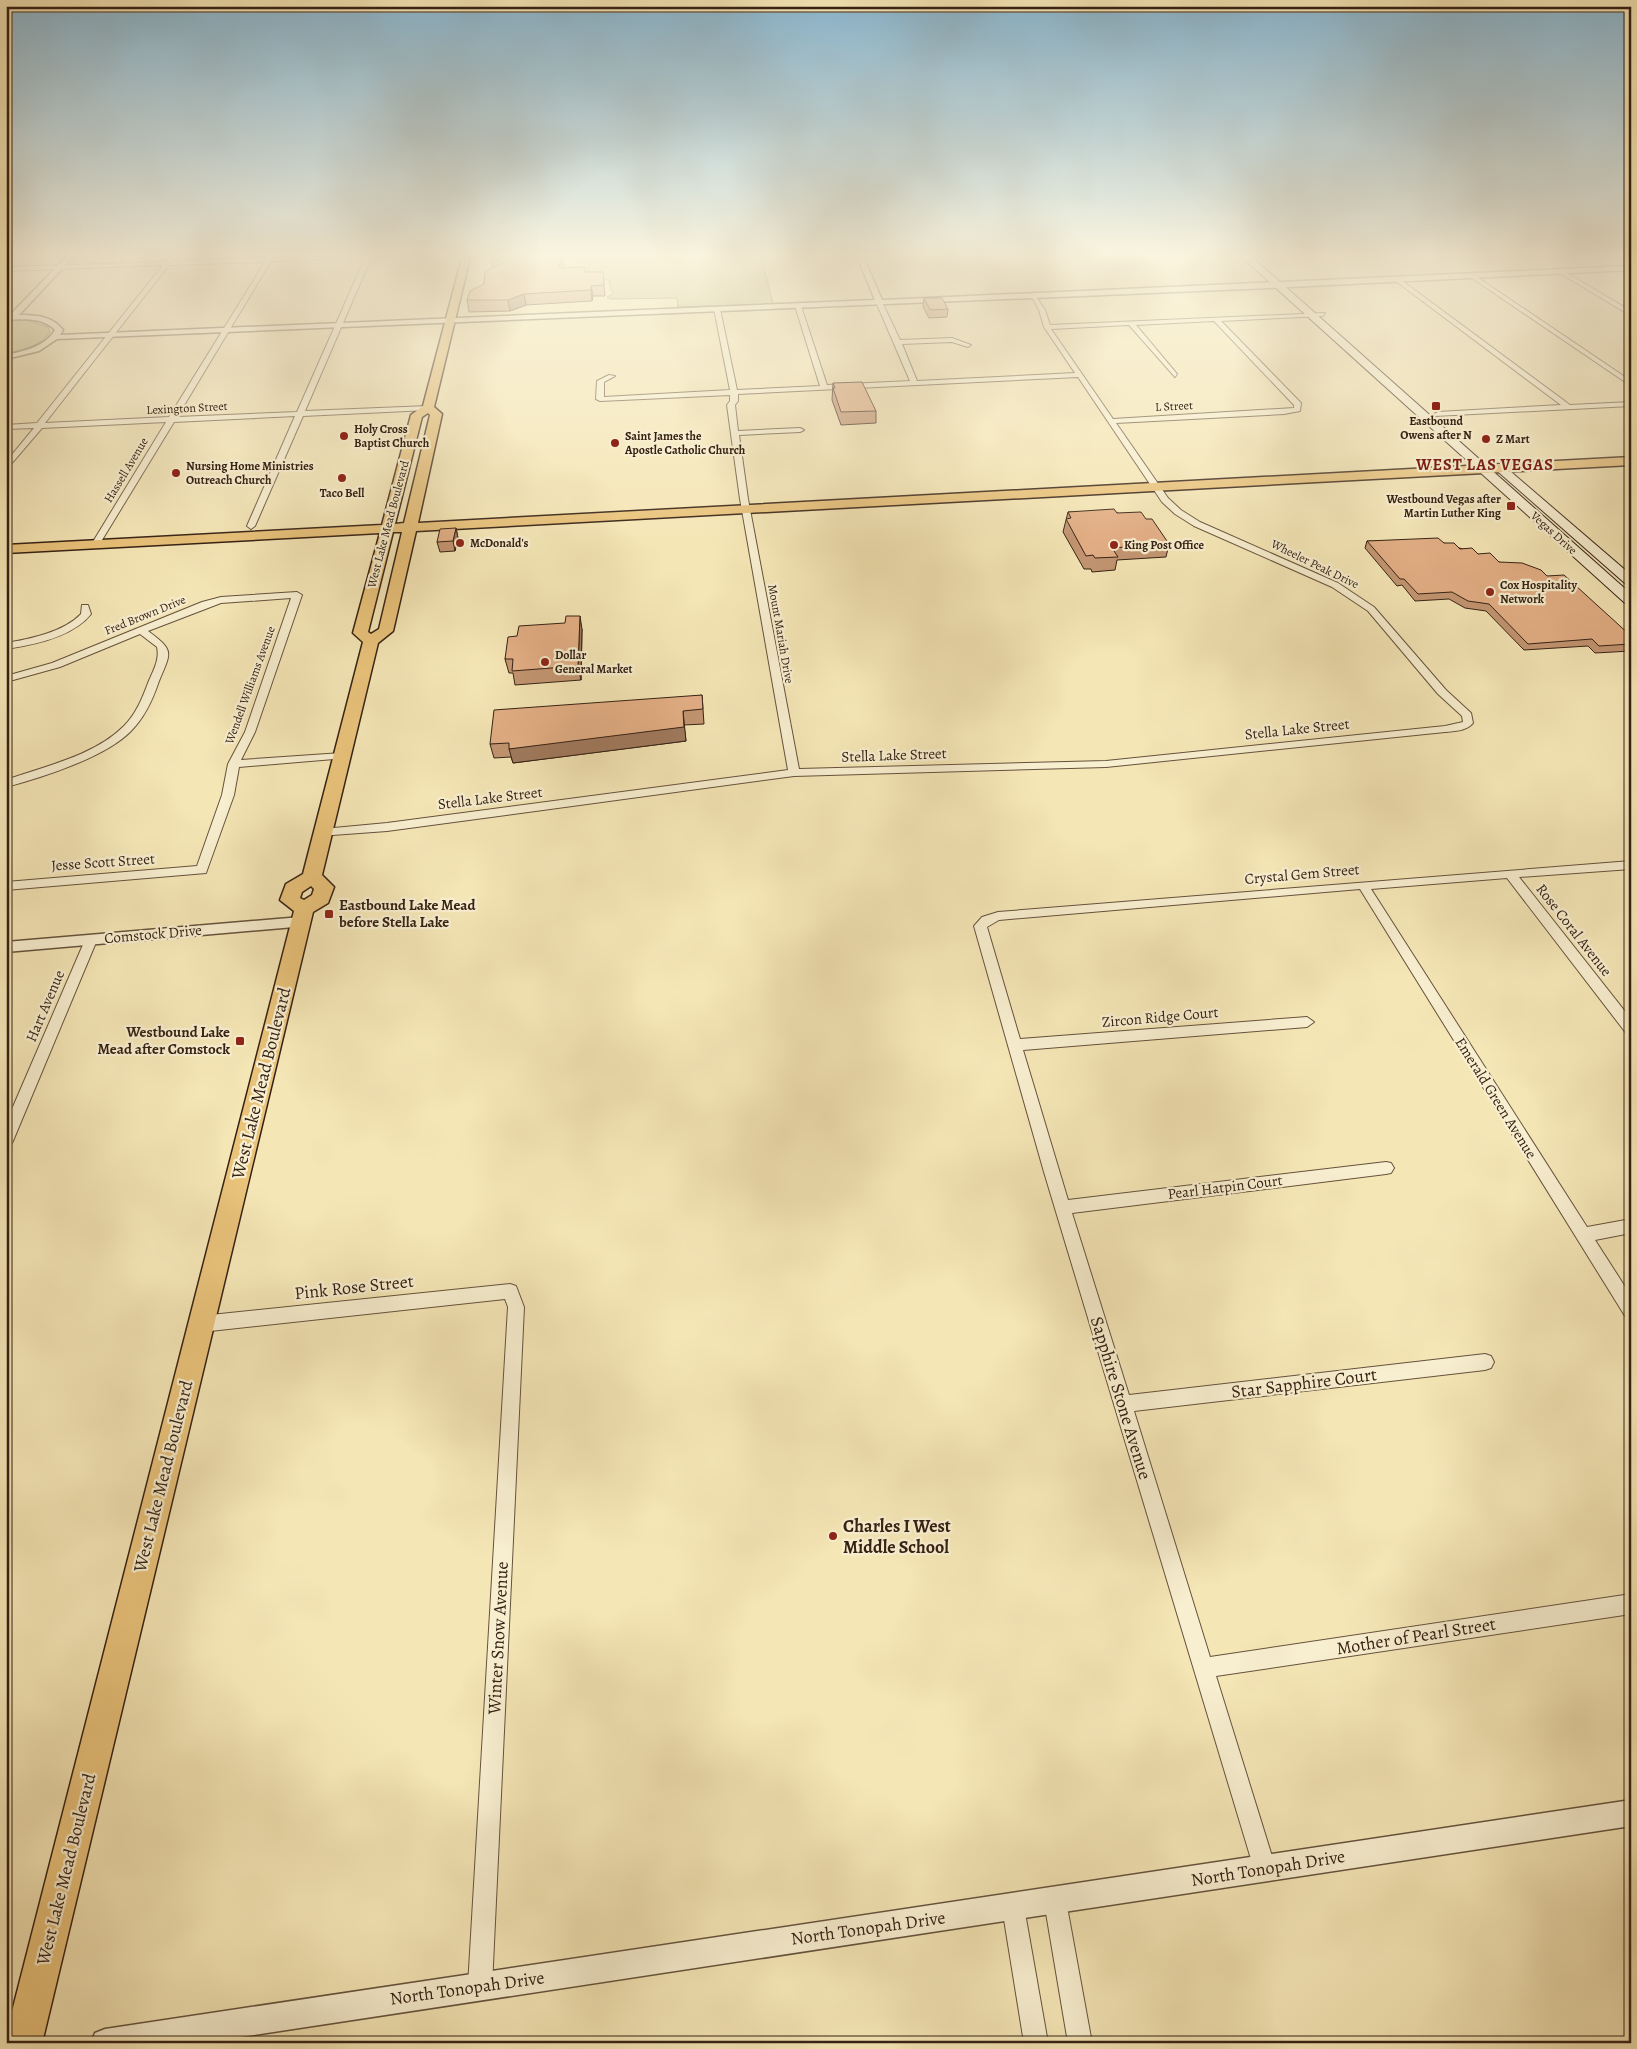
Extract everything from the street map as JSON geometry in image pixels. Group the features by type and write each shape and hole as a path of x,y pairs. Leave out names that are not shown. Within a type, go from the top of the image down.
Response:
{"main road":[{"name":"West Lake Mead Boulevard","path":"428,408 436,414 386,631 371,641 360,633 417,415 428,408 443,350"},
{"path":"1350,350 1398,393 1486,464 1631,461"},
{"path":"1364,350 1472,444 1486,464"},
{"path":"1359,358 1374,358"},
{"path":"1398,393 1425,410 1438,414"},
{"path":"411,436 420,441 419,450 427,452"},
{"path":"6,549 251,526 388,524 605,516 745,504 1486,464 1631,452"},
{"name":"Vegas Drive","path":"1486,464 1631,582"},
{"name":"Vegas Drive","path":"1486,464 1631,601"},
{"path":"410,523 665,503 745,504"},
{"path":"605,516 620,511 652,508 665,503"},
{"path":"6,539 188,540 388,524"},
{"path":"188,540 206,534 240,531 251,526"},
{"path":"302,916 321,898 324,887 312,877 371,641"},
{"name":"West Lake Mead Boulevard","path":"23,2043 302,916"}],"street":[{"path":"6,358 34,350"},
{"path":"6,468 99,350"},
{"name":"Hassell Avenue","path":"98,539 214,350"},
{"path":"251,526 328,350"},
{"name":"Mount Mariah Drive","path":"725,350 734,392 734,401 731,405 745,504 794,773"},
{"path":"812,350 824,387"},
{"path":"901,350 914,383"},
{"name":"Wheeler Peak Drive","path":"1063,350 1152,482 1165,500 1178,512 1197,524 1334,585 1358,599 1371,609 1442,692 1466,715 1468,723"},
{"path":"1154,350 1175,375"},
{"name":"L Street","path":"1111,421 1284,412 1297,409 1298,405 1245,350"},
{"path":"1491,350 1569,408"},
{"path":"1581,350 1631,384"},
{"path":"611,376 601,381 600,399 1080,375"},
{"path":"1438,414 1631,404"},
{"name":"Lexington Street","path":"6,427 428,408"},
{"path":"736,433 800,430"},
{"name":"Fred Brown Drive","path":"6,679 56,665 205,604 220,600 297,595"},
{"name":"Wendell Williams Avenue","path":"202,870 228,795 234,764 250,732 297,595"},
{"path":"6,646 42,636 78,622 86,614 85,607"},
{"path":"6,784 89,753 126,730 137,716 164,656 162,646 141,630"},
{"name":"Stella Lake Street","path":"323,833 387,827 794,773 1106,764 1445,729 1462,727 1468,723"},
{"path":"234,764 342,756"},
{"name":"Crystal Gem Street","path":"980,926 986,920 998,916 1363,885 1631,865"},
{"name":"Jesse Scott Street","path":"6,886 202,870"},
{"name":"Rose Coral Avenue","path":"1510,874 1631,1029"},
{"name":"Emerald Green Avenue","path":"1363,885 1631,1311"},
{"name":"Comstock Drive","path":"6,947 91,940 302,916"},
{"name":"Sapphire Stone Avenue","path":"980,926 1202,1668 1265,1869"},
{"name":"Hart Avenue","path":"6,1141 91,940"},
{"name":"Zircon Ridge Court","path":"1016,1045 1307,1022"},
{"name":"Pearl Hatpin Court","path":"1063,1207 1386,1168"},
{"path":"1582,1235 1631,1226"},
{"name":"Pink Rose Street","path":"201,1324 510,1290"},
{"name":"Winter Snow Avenue","path":"480,1986 516,1307 510,1290"},
{"name":"Star Sapphire Court","path":"1123,1404 1485,1362"},
{"name":"Mother of Pearl Street","path":"1202,1668 1631,1604"},
{"name":"North Tonopah Drive","path":"105,2043 1631,1814"},
{"path":"1055,1901 1080,2043"},
{"path":"1013,1907 1036,2043"}],"shaded area":[{"path":"6,350 23,350 6,354"}],"building":[{"path":"862,382 876,411 841,412 833,383"},
{"path":"1114,509 1117,513 1141,512 1146,519 1152,519 1169,544 1112,548 1118,557 1095,558 1093,555 1086,556 1066,519 1071,518 1068,512"},
{"path":"456,528 453,541 437,542 440,529"},
{"name":"Cox Hospitality Network","path":"1438,538 1444,543 1454,543 1460,549 1472,548 1478,554 1490,553 1499,562 1522,563 1541,570 1547,576 1564,575 1631,636 1631,644 1599,646 1592,639 1528,644 1489,604 1468,601 1452,592 1418,594 1404,579 1400,579 1367,541"},
{"name":"Dollar General Market","path":"566,616 580,616 578,666 512,671 513,659 505,659 508,637 517,636 519,626 565,623"},
{"path":"702,695 703,709 683,711 684,727 509,749 509,743 490,744 494,710"}],"place":[{"name":"Eastbound Owens after N","path":"1436,406"},
{"name":"Holy Cross Baptist Church","path":"344,436"},
{"name":"Z Mart","path":"1486,439"},
{"name":"Saint James the Apostle Catholic Church","path":"615,443"},
{"name":"Nursing Home Ministries Outreach Church","path":"176,473"},
{"name":"Taco Bell","path":"342,478"},
{"name":"Westbound Vegas after Martin Luther King","path":"1511,506"},
{"name":"McDonald's","path":"460,543"},
{"name":"King Post Office","path":"1114,545"},
{"name":"Cox Hospitality Network","path":"1490,592"},
{"name":"Dollar General Market","path":"545,662"},
{"name":"Eastbound Lake Mead before Stella Lake","path":"329,914"},
{"name":"Westbound Lake Mead after Comstock","path":"240,1041"},
{"name":"Charles I West Middle School","path":"833,1536"}],"district":[{"name":"WEST LAS VEGAS","path":"1485,464"}]}
